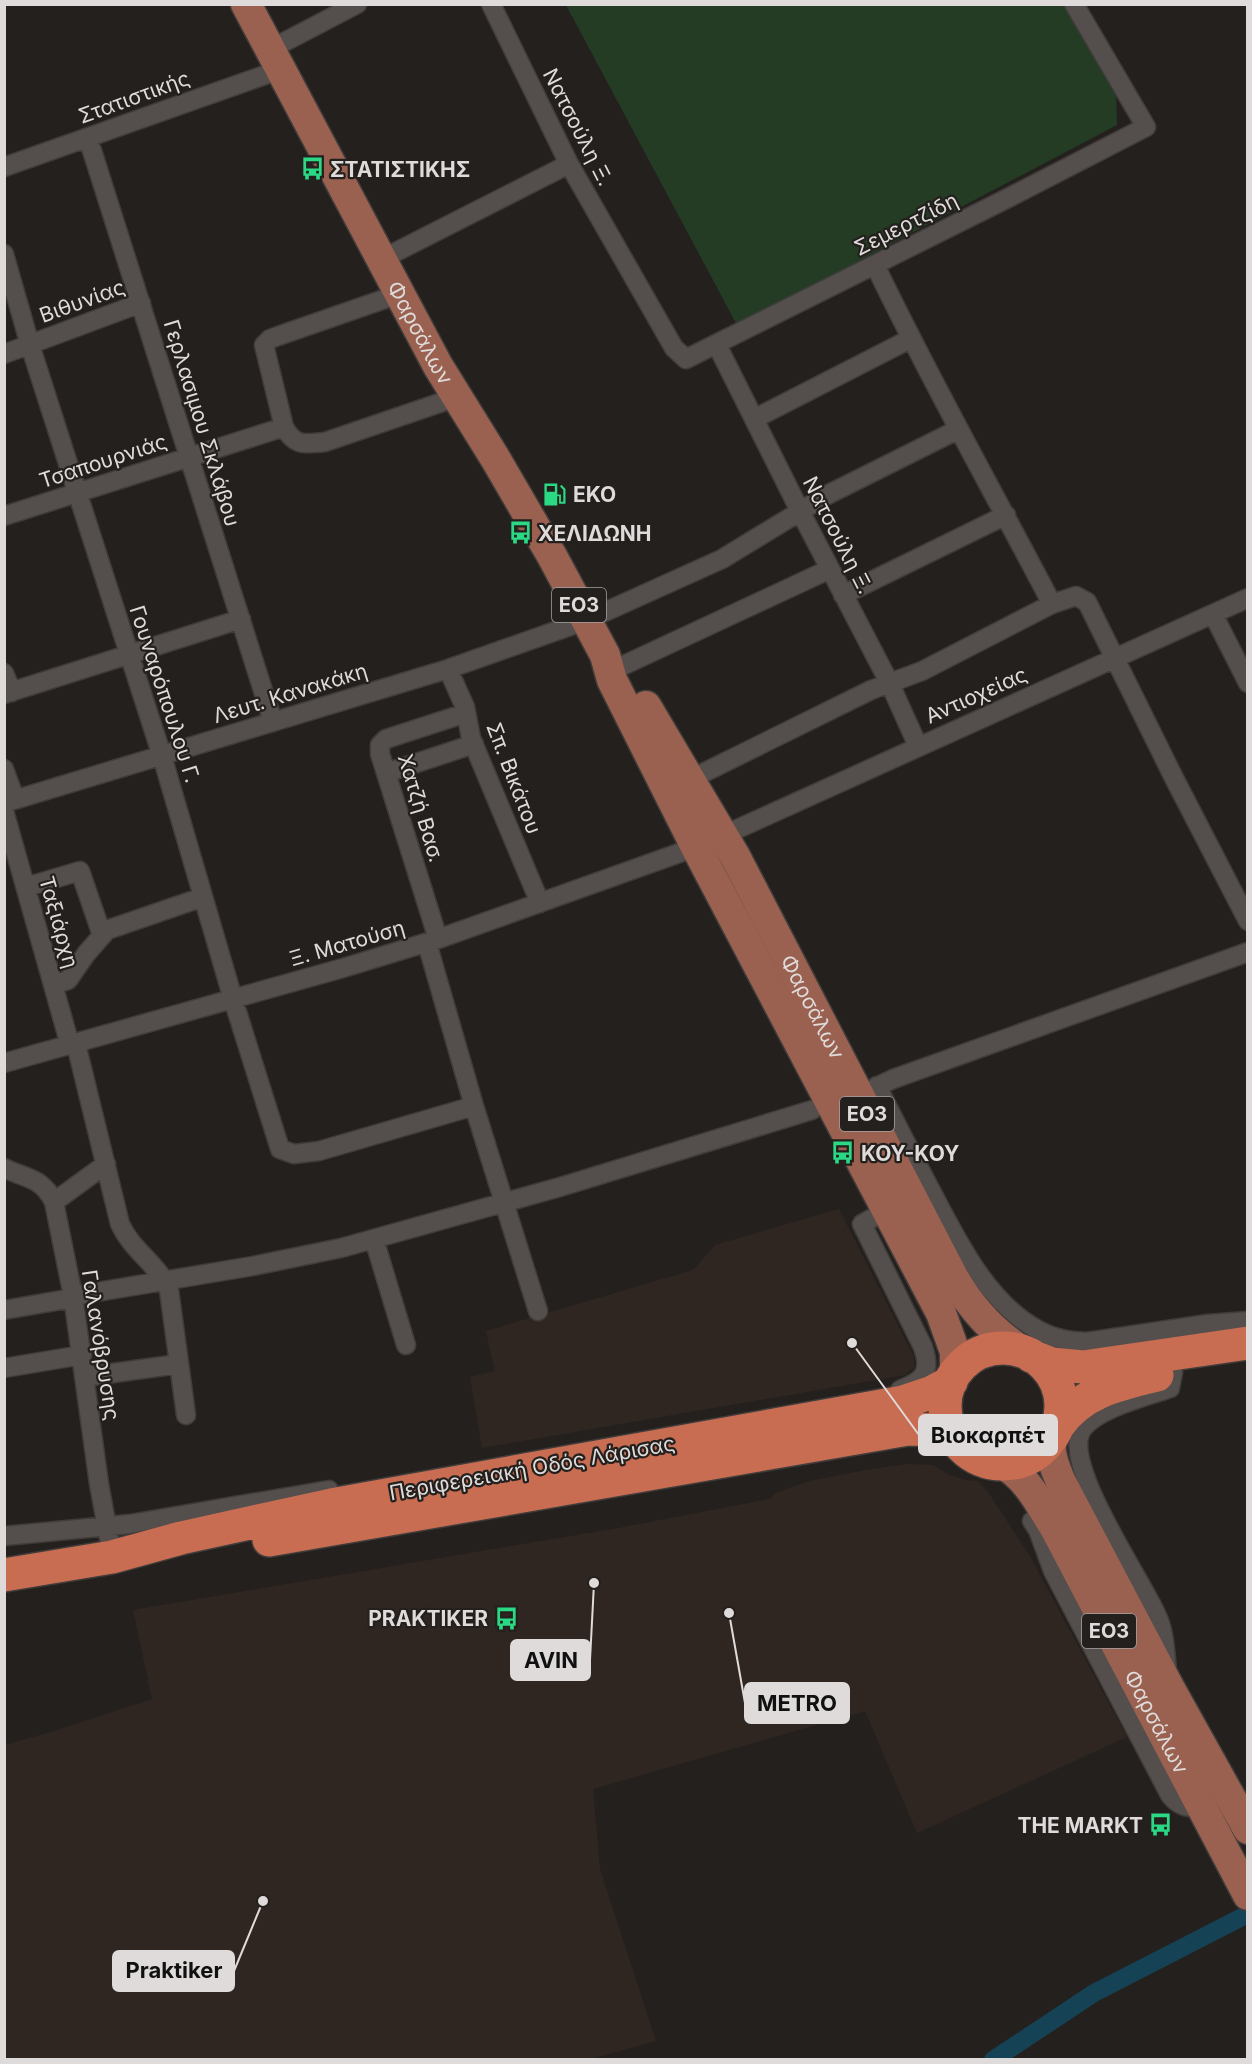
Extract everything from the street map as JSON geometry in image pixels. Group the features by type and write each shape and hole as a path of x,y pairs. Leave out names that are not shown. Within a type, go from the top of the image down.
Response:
{"highway":[{"path":"953,1378 966,1362 981,1353 998,1349 1028,1354 1052,1365 1083,1367 1248,1342"},
{"name":"ΕΟ3","path":"1028,1354 1050,1372 1057,1387 1061,1403 1054,1432"},
{"path":"1002,1464 1029,1458 1038,1453 1066,1413 1078,1403 1097,1394 1130,1382 1171,1380 1248,1358"},
{"name":"ΕΟ3","path":"953,1378 945,1406 947,1422 954,1437 967,1451 983,1461 1002,1464"},
{"name":"Περιφερειακή Οδός Λάρισας","path":"4,1575 110,1542 244,1523 855,1405 918,1398 953,1378"},
{"name":"Περιφερειακή Οδός Λάρισας","path":"110,1542 218,1549 908,1429 943,1430 954,1437"}],"main road":[{"name":"Φαρσάλων","path":"246,4 438,366 552,556 587,620 724,835 867,1091 966,1298 1007,1342 1028,1354"},
{"name":"Φαρσάλων","path":"613,661 612,680 696,847 874,1217 946,1325 955,1352 953,1378"},
{"name":"Φαρσάλων","path":"1054,1432 1050,1447 1061,1482 1248,1829"},
{"name":"Φαρσάλων","path":"1002,1464 1018,1476 1203,1808 1245,1891"}],"street":[{"name":"Στατιστικής","path":"4,167 88,138 274,60 357,4"},
{"name":"Νατσούλη Ξ.","path":"491,4 569,164 674,348 686,359"},
{"name":"Σεμερτζίδη","path":"686,359 1146,127 1074,4"},
{"name":"Γερλασιμου Σκλάβου","path":"88,138 273,722"},
{"path":"380,260 569,164"},
{"name":"Γουναρόπουλου Γ.","path":"4,254 76,493 162,756 233,999 280,1149 294,1154 319,1151 474,1106"},
{"path":"875,265 910,339 1052,604"},
{"path":"399,294 270,339 264,345 284,428 290,438 304,444 325,442 457,397"},
{"name":"Βιθυνίας","path":"4,354 141,303"},
{"path":"754,419 910,339"},
{"name":"Νατσούλη Ξ.","path":"717,345 890,684 918,746"},
{"name":"Τσαπουρνιάς","path":"4,516 284,428"},
{"name":"Λευτ. Κανακάκη","path":"8,804 448,669 587,620 722,559 838,489 959,429"},
{"path":"843,595 1006,516"},
{"path":"613,661 830,569"},
{"path":"689,780 871,690 922,671 1052,604 1072,596 1081,598 1087,602 1116,658 1169,768 1248,921"},
{"name":"Αντιοχείας","path":"724,835 1248,598"},
{"path":"1213,614 1248,682"},
{"path":"4,673 8,693 241,619"},
{"name":"Σπ. Βικάτου","path":"448,669 466,713 474,744 540,903"},
{"name":"Χατζή Βασ.","path":"466,713 386,739 379,749 433,941 474,1106 538,1311"},
{"path":"386,773 474,744"},
{"name":"Ταξιάρχη","path":"4,769 8,804 26,887 53,985 73,1044 106,1164 116,1211 125,1236 165,1281"},
{"name":"Ξ. Ματούση","path":"4,1063 433,941 696,847"},
{"path":"26,887 80,871 102,935"},
{"path":"53,985 68,980 102,935 111,927 203,897"},
{"path":"1248,952 867,1091 973,1263 998,1296 1022,1319 1037,1329 1052,1337 1087,1342 1208,1324 1248,1321"},
{"path":"4,1310 280,1261 374,1239 560,1187 812,1110"},
{"path":"4,1168 40,1183 54,1202 106,1164"},
{"name":"Γαλανόβρυσης","path":"54,1202 73,1297 99,1484 110,1542"},
{"path":"855,1405 901,1390 923,1377 927,1366 923,1347 874,1217"},
{"path":"374,1239 406,1344"},
{"path":"165,1281 169,1290 186,1415"},
{"path":"4,1368 82,1355"},
{"path":"84,1377 179,1364"},
{"path":"1169,1686 1161,1624 1090,1488 1080,1461 1077,1443 1083,1428 1098,1416 1171,1380"},
{"path":"4,1536 110,1542"}],"shaded area":[{"path":"839,1209 914,1357 914,1368 905,1375 482,1448 470,1377 495,1371 486,1331 693,1270 715,1245"},
{"path":"907,1464 933,1465 949,1475 978,1481 988,1492 1030,1556 1127,1737 917,1833 865,1711 593,1789 600,1869 656,2041 587,2060 5,2059 5,1745 152,1699 133,1610 624,1527 769,1499 776,1493 809,1481"}],"green space":[{"path":"566,5 1072,5 1116,86 1117,125 737,325"}],"waterway":[{"path":"993,2060 1094,1993 1248,1914"}],"place":[{"name":"ΣΤΑΤΙΣΤΙΚΗΣ","path":"312,169"},
{"name":"EKO","path":"555,494"},
{"name":"ΧΕΛΙΔΩΝΗ","path":"520,533"},
{"name":"ΚΟΥ-ΚΟΥ","path":"843,1153"},
{"name":"Βιοκαρπέτ","path":"852,1343"},
{"name":"AVIN","path":"594,1583"},
{"name":"METRO","path":"729,1613"},
{"name":"PRAKTIKER","path":"506,1618"},
{"name":"THE MARKT","path":"1161,1825"},
{"name":"Praktiker","path":"263,1901"}]}
